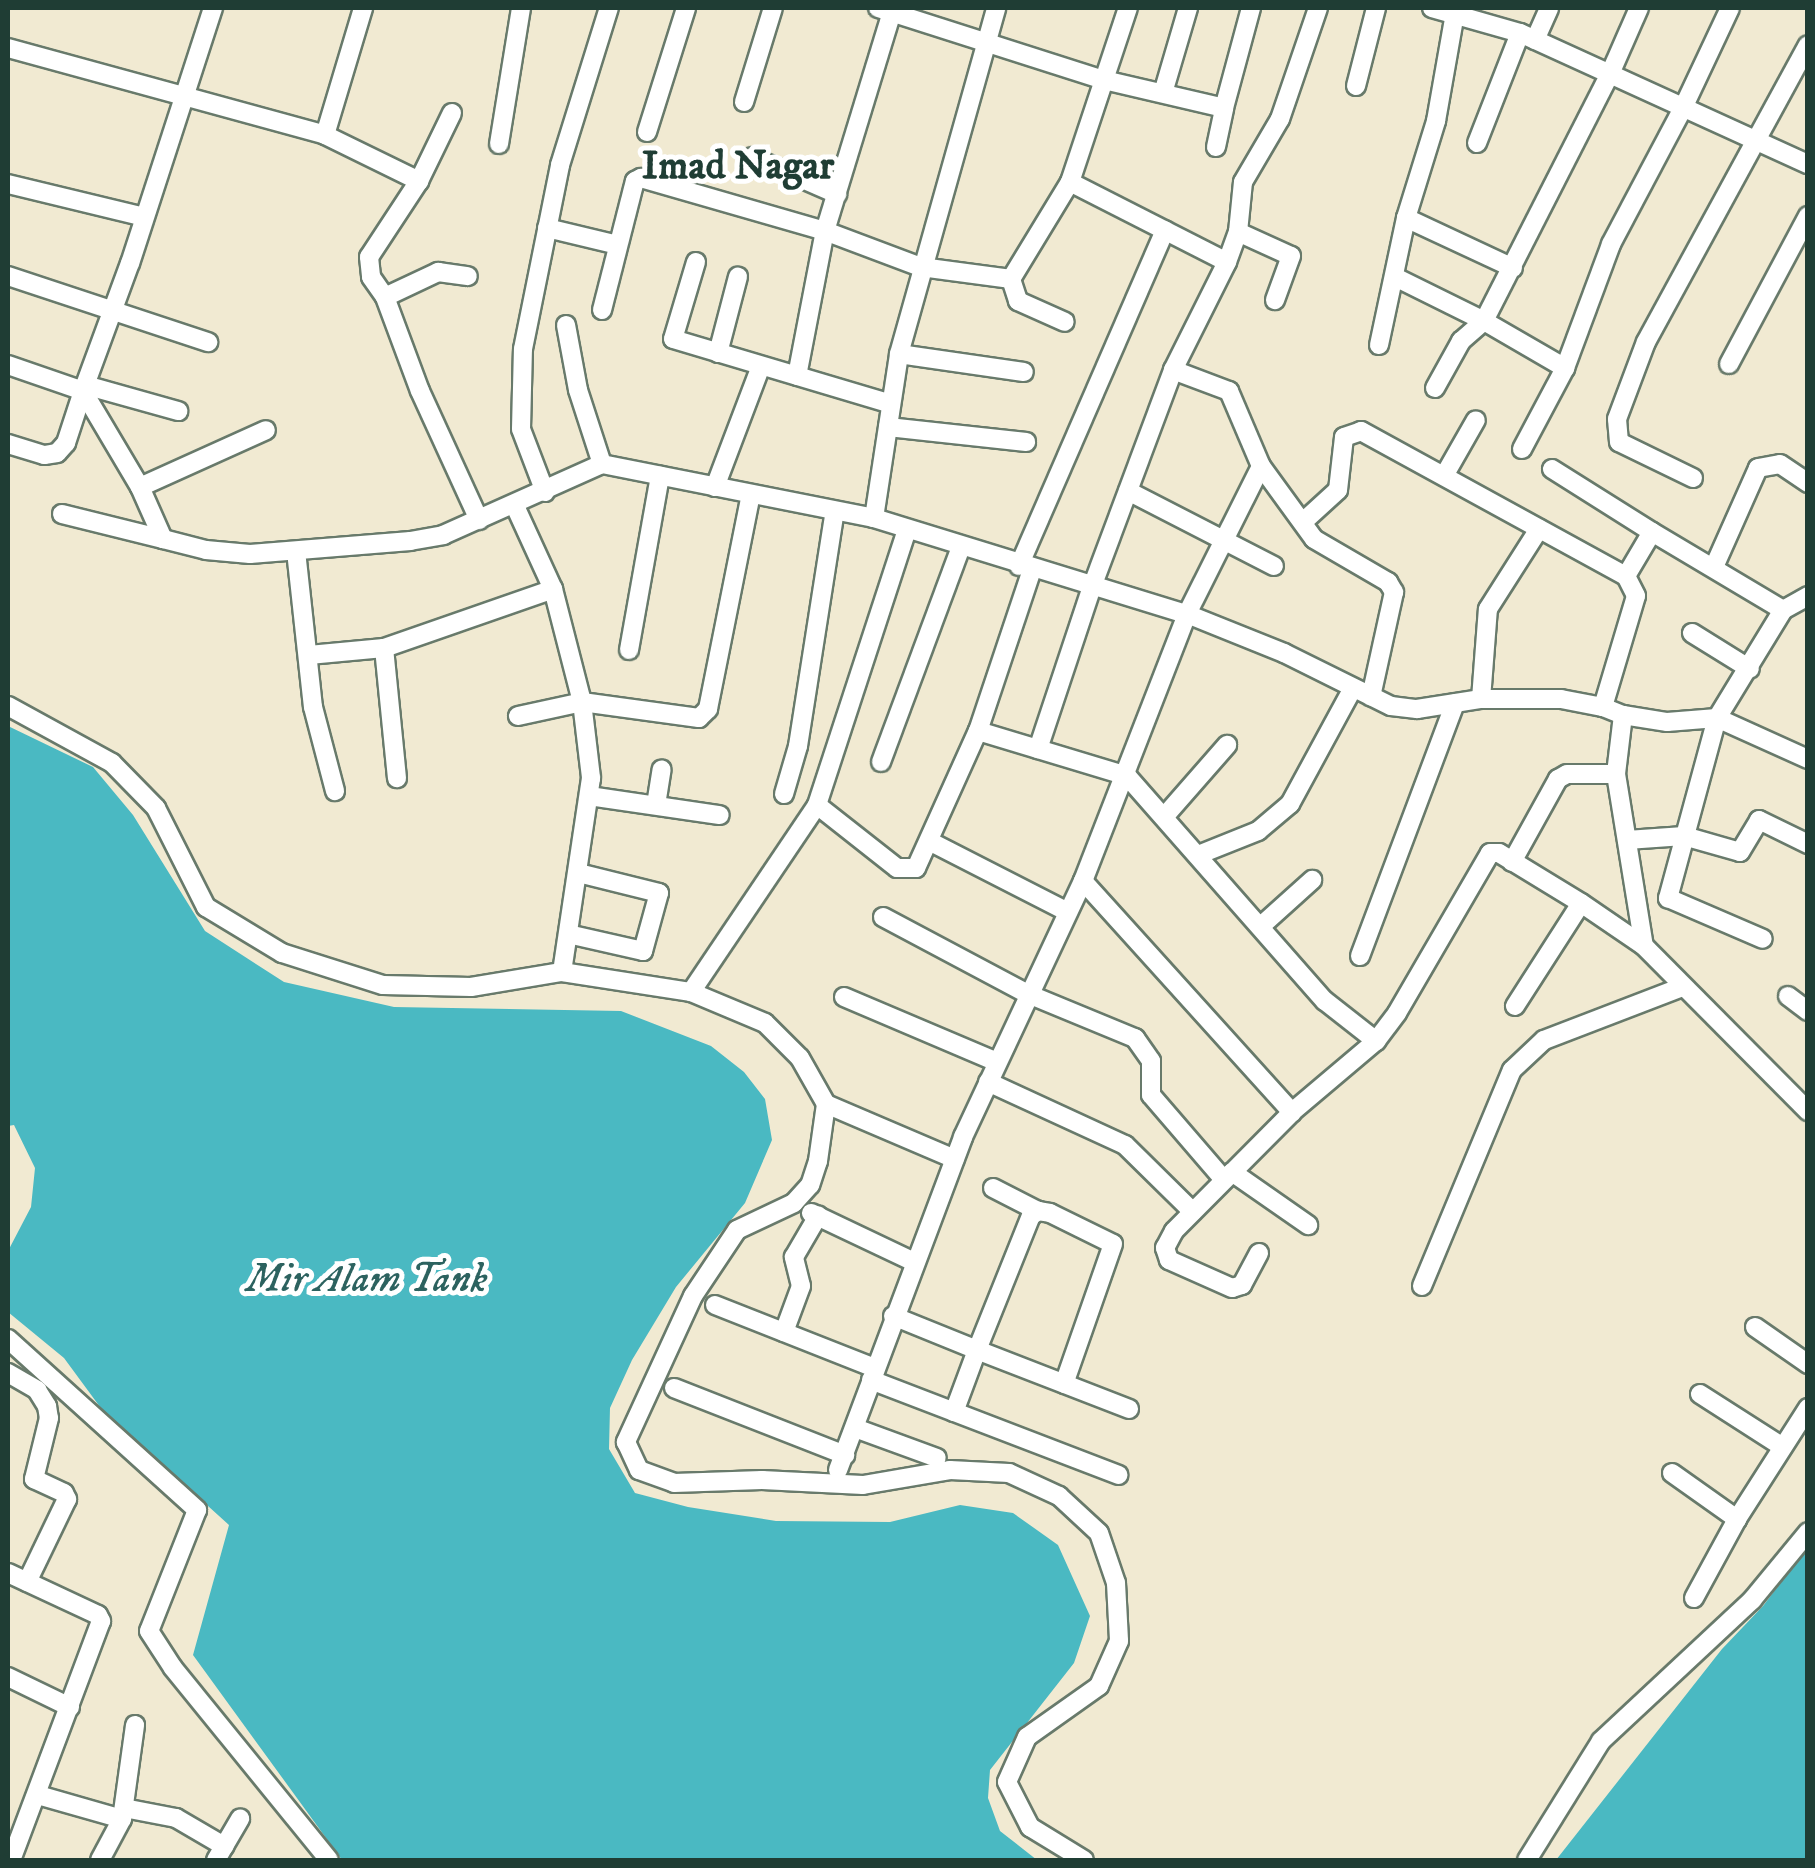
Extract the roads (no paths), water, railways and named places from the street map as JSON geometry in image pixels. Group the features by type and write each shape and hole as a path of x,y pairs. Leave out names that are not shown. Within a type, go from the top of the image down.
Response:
{"street":[{"path":"8,444 44,455 57,453 66,443 214,8"},
{"path":"325,135 363,8"},
{"path":"498,144 521,8"},
{"path":"545,492 521,430 523,349 560,165 609,8"},
{"path":"648,132 686,8"},
{"path":"744,102 772,8"},
{"path":"874,518 888,403 921,267 996,8"},
{"path":"1065,322 1018,301 1011,279 1070,182 1128,8"},
{"path":"1164,94 1188,8"},
{"path":"1216,148 1251,8"},
{"path":"1038,750 1092,587 1173,370 1228,262 1238,232 1243,182 1280,119 1318,8"},
{"path":"1356,86 1376,8"},
{"path":"1432,8 1455,10 1527,36 1808,164"},
{"path":"1477,143 1527,36 1550,8"},
{"path":"1435,388 1461,341 1471,328 1484,321 1610,74 1639,8"},
{"path":"1522,449 1564,368 1611,244 1683,108 1730,8"},
{"path":"797,376 825,231 885,10 923,14 986,41 1104,80 1224,108"},
{"path":"1380,344 1406,218 1436,121 1455,10"},
{"path":"1693,478 1619,442 1617,419 1646,342 1808,45"},
{"path":"8,48 325,135 419,181"},
{"path":"452,113 419,181 369,257 372,277 385,297 420,392 479,520"},
{"path":"752,157 837,194"},
{"path":"602,310 635,181 641,178 825,231 921,267 1011,279"},
{"path":"1070,182 1228,262"},
{"path":"8,184 144,217"},
{"path":"1729,364 1800,252 1808,216"},
{"path":"1406,218 1512,268"},
{"path":"547,228 618,245"},
{"path":"817,805 898,868 916,868 978,731 1026,568 1165,230"},
{"path":"1238,232 1292,256 1275,300"},
{"path":"696,262 673,339 888,403"},
{"path":"385,297 438,272 468,276"},
{"path":"8,276 208,342"},
{"path":"1395,277 1484,321 1564,368"},
{"path":"718,353 738,278"},
{"path":"566,325 578,390 602,464"},
{"path":"900,354 1024,372"},
{"path":"8,365 178,412"},
{"path":"715,487 761,366"},
{"path":"1173,370 1229,391 1261,466 1320,544 1388,582 1394,592 1371,697"},
{"path":"84,388 140,487 163,539"},
{"path":"1444,476 1476,420"},
{"path":"888,427 1026,442"},
{"path":"140,487 266,430"},
{"path":"1304,521 1338,490 1341,450 1349,433 1361,431 1626,576 1636,596 1604,707"},
{"path":"62,514 235,552 410,541 443,535 602,464 874,518 1026,568 1188,614 1284,653 1371,697 1418,709 1482,700 1561,699 1667,722 1717,718 1808,758"},
{"path":"1714,567 1758,468 1780,464 1808,483"},
{"path":"674,1388 842,1462 954,1159 1083,881 1188,614 1261,466"},
{"path":"1552,469 1783,610"},
{"path":"629,650 660,476"},
{"path":"1128,490 1274,566"},
{"path":"518,716 582,702 690,720 708,708 751,494"},
{"path":"515,506 553,590 582,702 589,796 562,972"},
{"path":"784,794 798,746 835,511"},
{"path":"1482,700 1488,610 1540,528"},
{"path":"691,992 817,805 907,529"},
{"path":"1626,576 1652,532"},
{"path":"882,762 961,546"},
{"path":"296,550 312,708 336,791"},
{"path":"308,655 384,648 553,590"},
{"path":"1763,939 1668,898 1717,718 1750,670 1783,610 1808,596"},
{"path":"1692,633 1750,670"},
{"path":"384,648 397,778"},
{"path":"1198,855 1258,831 1290,804 1352,688"},
{"path":"1360,956 1455,703"},
{"path":"8,706 112,763 156,808 206,906 282,953 382,984 472,987 562,972 691,992 766,1023 800,1058 826,1104 954,1159"},
{"path":"1623,715 1616,774 1644,946"},
{"path":"978,731 1127,776 1325,1000 1376,1041"},
{"path":"1164,817 1227,746"},
{"path":"656,805 662,769"},
{"path":"1512,862 1558,779 1567,774 1616,774"},
{"path":"589,796 720,815"},
{"path":"1627,840 1684,836 1740,852 1759,820 1808,844"},
{"path":"930,841 1068,912"},
{"path":"1259,1253 1242,1284 1232,1288 1169,1260 1165,1248 1192,1212 1292,1112 1376,1041 1397,1013 1483,858 1499,854 1644,946 1807,1108"},
{"path":"568,934 643,951 659,893 579,873"},
{"path":"1261,926 1312,880"},
{"path":"1083,881 1292,1112"},
{"path":"1515,1006 1581,903"},
{"path":"883,916 1028,994 1135,1038 1151,1062 1151,1094 1228,1176 1308,1224"},
{"path":"1422,1286 1512,1070 1544,1040 1682,987"},
{"path":"1788,996 1808,1011"},
{"path":"844,997 997,1062"},
{"path":"988,1082 1125,1145 1192,1212"},
{"path":"826,1104 818,1161 810,1185 794,1203 737,1230 694,1296 626,1442 639,1470 674,1484 762,1480 863,1485 950,1470 1009,1472 1059,1496 1100,1533 1116,1582 1119,1641 1099,1686 1026,1737 1007,1782 1030,1827 1084,1860"},
{"path":"993,1188 1113,1244 1064,1384"},
{"path":"954,1412 1030,1216 1038,1210"},
{"path":"784,1332 801,1286 794,1257 814,1214 914,1262"},
{"path":"715,1305 784,1332 954,1412 1118,1475"},
{"path":"893,1316 1129,1409"},
{"path":"1755,1327 1808,1364"},
{"path":"8,1339 197,1510 149,1631 173,1668 330,1860"},
{"path":"8,1373 37,1390 47,1406 49,1418 34,1480 64,1493 67,1499 14,1580 98,1615 101,1620 11,1860"},
{"path":"1700,1394 1783,1447"},
{"path":"1694,1598 1737,1519 1808,1408"},
{"path":"855,1428 937,1458"},
{"path":"1672,1473 1737,1519"},
{"path":"1527,1860 1601,1741 1752,1600 1808,1532"},
{"path":"8,1677 70,1706"},
{"path":"100,1860 123,1814 135,1724"},
{"path":"38,1795 123,1814 176,1818 220,1853 240,1819"}],"water":[{"name":"Mir Alam Tank","path":"8,726 93,767 133,815 205,931 284,982 394,1007 621,1011 711,1046 744,1072 765,1099 772,1140 745,1203 676,1287 632,1360 610,1408 609,1449 635,1493 688,1507 776,1521 890,1522 960,1505 1013,1513 1058,1545 1090,1616 1074,1663 990,1770 988,1798 1000,1831 1037,1860 342,1860 193,1655 229,1525 103,1411 64,1358 8,1312 8,1251 31,1207 35,1168 14,1125 8,1126"},
{"path":"1807,1548 1807,1860 1556,1860 1722,1649 1763,1606"}],"district":[{"name":"Imad Nagar","path":"738,167"}]}
